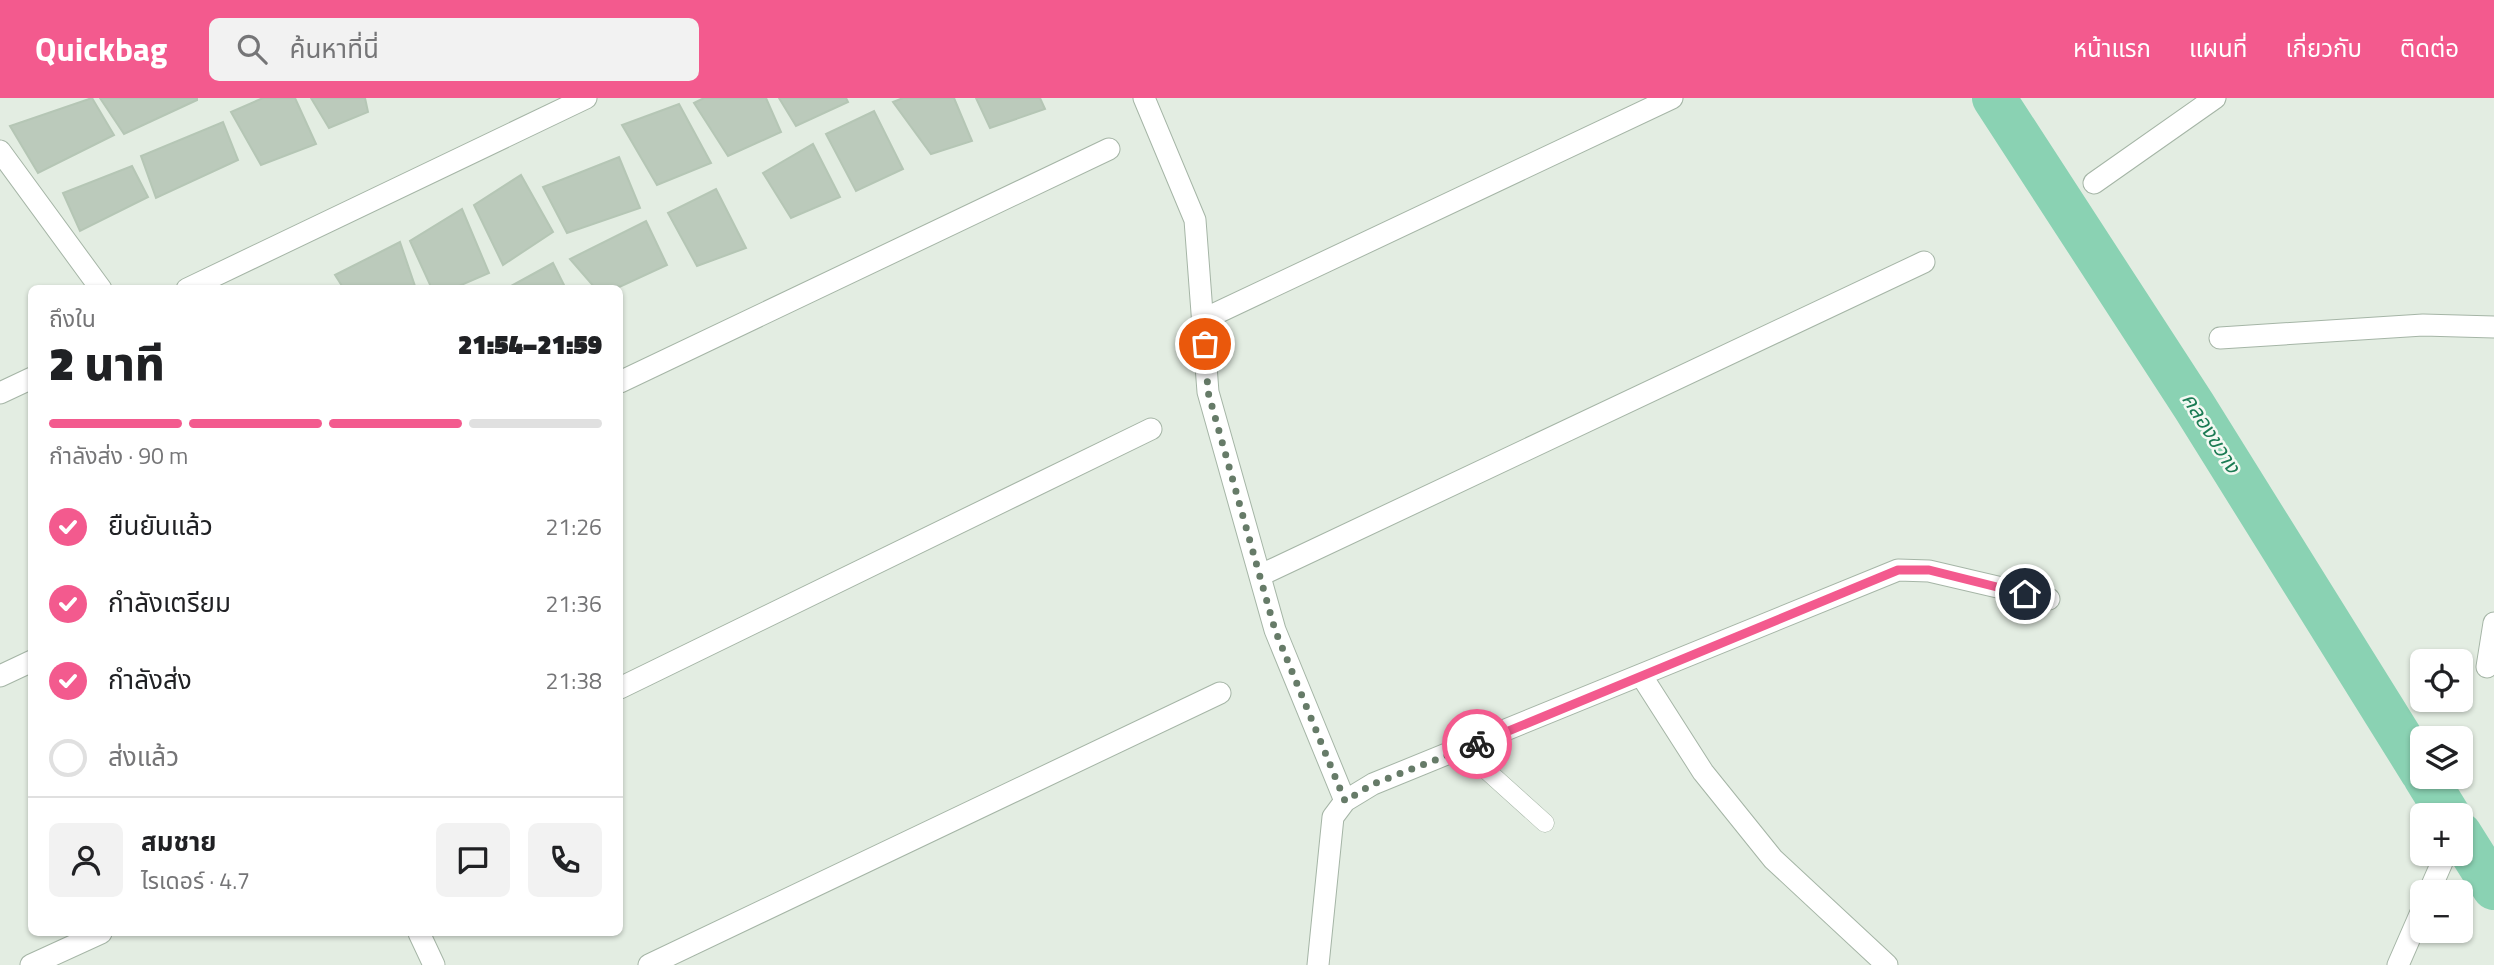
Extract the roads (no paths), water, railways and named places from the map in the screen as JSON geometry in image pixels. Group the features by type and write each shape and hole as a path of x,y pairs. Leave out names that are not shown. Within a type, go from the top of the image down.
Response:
{"street":[{"path":"195,285 586,98"},
{"path":"1144,98 1195,220 1208,392 1275,630 1345,801"},
{"path":"1202,320 1672,98"},
{"path":"2094,183 2215,98"},
{"path":"623,381 1109,149"},
{"path":"0,151 98,285"},
{"path":"1261,575 1924,262"},
{"path":"2220,338 2423,325 2494,327"},
{"path":"0,393 28,380"},
{"path":"623,687 1150,429"},
{"path":"1318,965 1328,843 1333,817 1345,801 1373,784 1464,750 1898,570 1929,570 2049,600"},
{"path":"2487,667 2494,623"},
{"path":"0,676 28,663"},
{"path":"1641,675 1703,772 1773,859 1887,965"},
{"path":"649,965 1220,693"},
{"path":"31,965 94,936"},
{"path":"420,936 434,965"},
{"path":"2398,965 2410,938"}],"lane":[{"path":"1464,750 1545,823"}],"waterway":[{"name":"คลองขวาง","path":"1994,98 2194,406 2410,753"},
{"name":"คลองขวาง","path":"2432,789 2441,803"},
{"name":"คลองขวาง","path":"2473,855 2494,888"}]}
